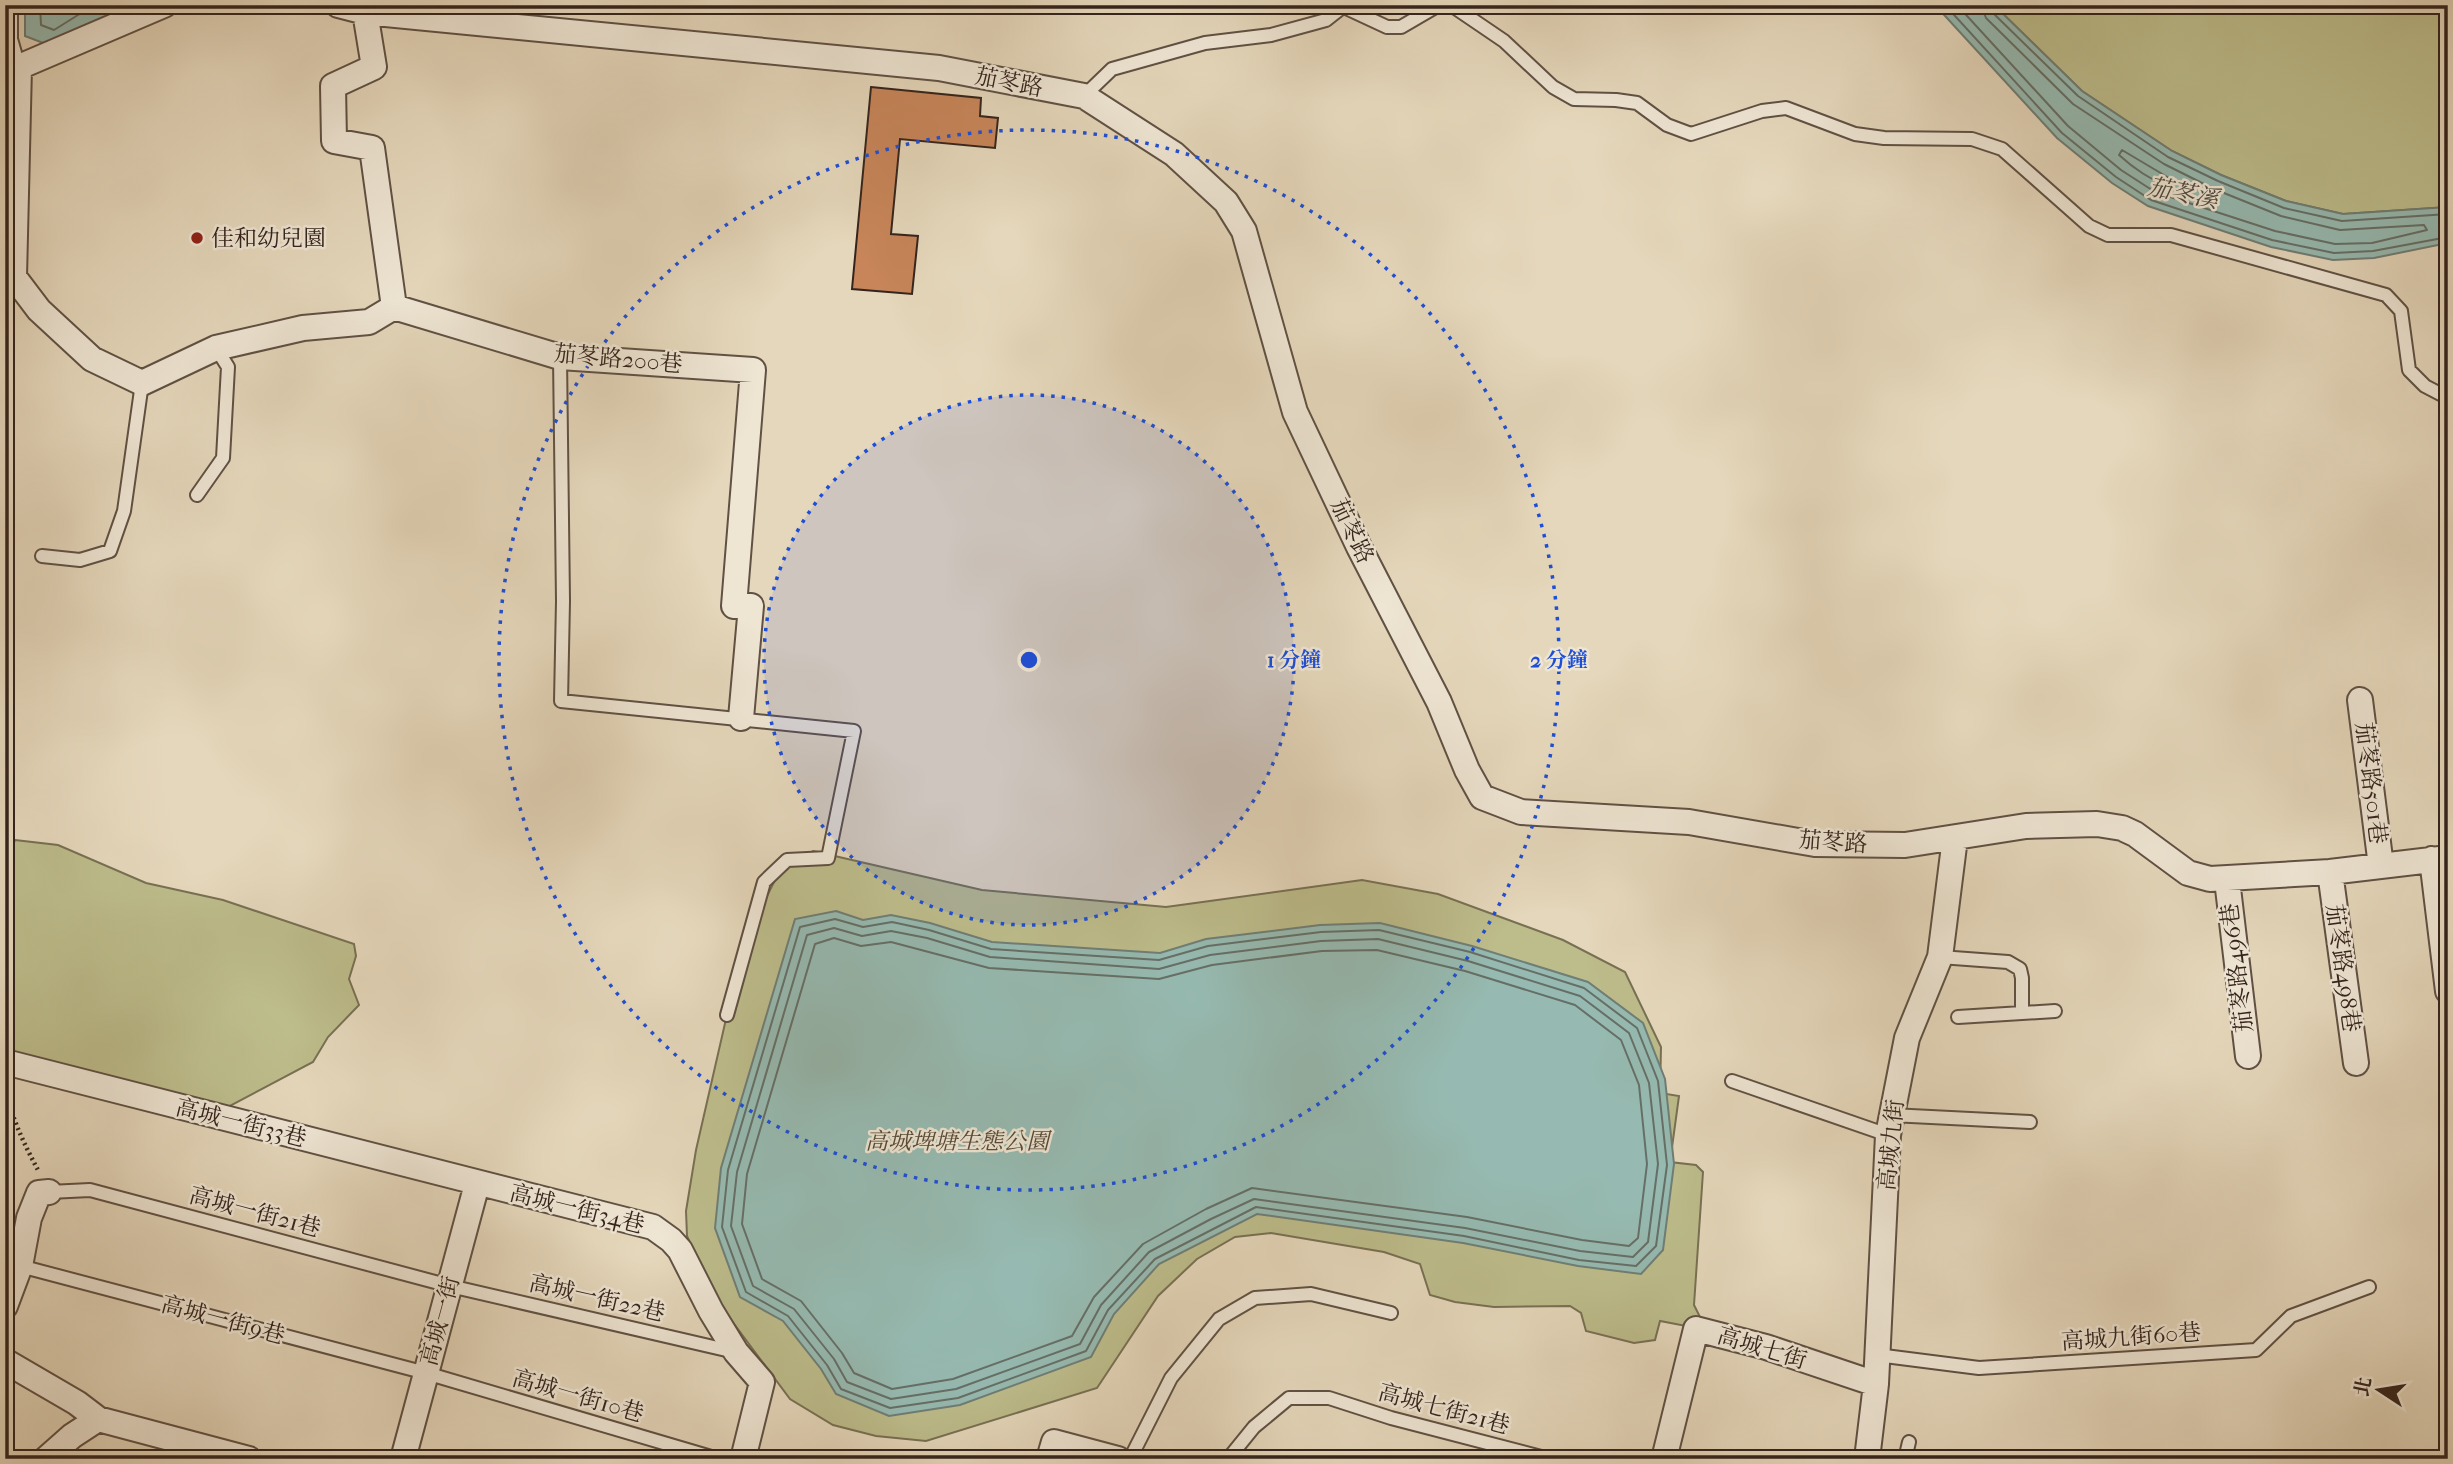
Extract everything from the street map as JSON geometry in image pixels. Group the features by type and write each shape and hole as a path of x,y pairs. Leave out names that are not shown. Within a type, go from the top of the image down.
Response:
{"street":[{"path":"164,5 19,66 14,277 38,310 92,359 142,383 216,348 303,328 369,322 394,307 372,148 334,141 333,86 374,67 365,12"},
{"name":"茄苳路","path":"338,5 365,12 939,68 1084,96 1174,154 1226,202 1244,231 1295,412 1359,547 1440,702 1467,770 1482,797 1521,812 1689,822 1815,844 1905,845 2026,826 2097,824 2122,828 2135,834 2188,873 2210,879 2330,872 2440,858"},
{"name":"茄苳路200巷","path":"394,307 560,357 753,370 734,606 751,606 741,718"},
{"name":"茄苳路501巷","path":"2360,700 2381,866"},
{"name":"高城九街","path":"1867,1459 1876,1384 1889,1125 1908,1038 1940,957 1955,838"},
{"path":"2440,858 2448,991"},
{"name":"茄苳路498巷","path":"2330,872 2356,1063"},
{"name":"茄苳路496巷","path":"2227,880 2248,1056"},
{"name":"高城一街33巷","path":"5,1062 477,1184"},
{"name":"高城一街","path":"403,1459 477,1184"},
{"name":"高城一街34巷","path":"477,1184 653,1227 671,1240 680,1250 711,1311 736,1352 762,1382 743,1459"},
{"path":"5,1306 20,1266 29,1218 39,1193 49,1192"},
{"name":"高城七街","path":"1664,1459 1696,1329 1766,1347 1876,1384"},
{"path":"5,1360 77,1403 98,1419 249,1459"},
{"path":"46,1459 72,1436 98,1419"},
{"path":"1051,1450 1118,1459"}],"lane":[{"path":"11,5 11,39 19,66"},
{"path":"1084,96 1112,69 1205,43 1271,35 1326,20 1344,6 1387,27 1401,27 1437,6 1454,7 1504,41 1553,87 1574,99 1637,103 1667,125 1691,134 1762,111 1786,108 1855,134 1884,138 1972,139 2002,149 2089,226 2108,235 2171,235 2386,295 2401,311 2409,370 2425,386 2448,398"},
{"path":"197,495 223,457 228,367 216,348"},
{"path":"560,357 563,601 561,701 853,730 828,858 787,860 764,882 727,1015"},
{"path":"42,556 80,560 110,551 124,510 142,383"},
{"path":"1940,957 2015,964 2020,969 2022,978 2022,1013"},
{"path":"1958,1017 2055,1011"},
{"path":"1732,1080 1889,1125 2030,1122"},
{"name":"高城一街21巷","path":"49,1192 90,1190 450,1286"},
{"name":"高城一街9巷","path":"20,1266 426,1373"},
{"name":"高城一街22巷","path":"450,1286 736,1352"},
{"name":"高城九街60巷","path":"1877,1355 1979,1368 2256,1350 2291,1316 2369,1287"},
{"path":"1130,1459 1171,1378 1219,1319 1255,1297 1311,1294 1391,1313"},
{"name":"高城一街10巷","path":"426,1373 718,1459"},
{"name":"高城七街21巷","path":"1228,1459 1254,1427 1289,1398 1329,1398 1391,1418 1549,1459"},
{"path":"1905,1459 1909,1443"}],"path":[{"path":"5,1086 30,1155 49,1192"}],"green space":[{"path":"1994,5 2448,5 2448,207 2343,214 2286,201 2221,175 2172,151 2082,91"},
{"path":"15,840 58,845 146,883 223,900 354,944 356,956 349,979 359,1005 328,1037 313,1062 228,1107 5,1052 5,866"},
{"name":"高城埤塘生態公園","path":"813,851 982,890 1166,907 1362,880 1438,894 1563,940 1625,972 1661,1047 1660,1093 1679,1096 1670,1162 1696,1165 1703,1172 1694,1305 1701,1319 1686,1326 1660,1321 1655,1340 1634,1343 1586,1331 1581,1313 1570,1306 1494,1307 1455,1302 1430,1295 1420,1264 1384,1252 1271,1233 1235,1237 1197,1259 1158,1296 1097,1388 926,1441 876,1436 833,1425 790,1399 714,1297 687,1236 686,1211 696,1150 726,1019 761,908 779,872"}],"water":[{"path":"25,5 124,5 56,48 25,36"},
{"name":"茄苳溪","path":"1935,5 1994,5 2082,91 2172,151 2221,175 2286,201 2343,214 2448,207 2448,243 2374,258 2333,260 2271,247 2148,206 2112,183 2057,138"},
{"name":"高城埤塘生態公園","path":"836,911 863,920 891,915 930,923 992,942 1160,953 1206,939 1320,925 1380,923 1472,946 1588,982 1643,1023 1665,1079 1674,1164 1663,1250 1641,1274 1578,1266 1463,1243 1257,1214 1159,1264 1114,1314 1091,1357 960,1405 889,1416 836,1394 821,1369 783,1321 740,1297 715,1228 721,1168 795,919"}],"building":[{"path":"871,87 981,98 980,116 998,118 995,148 900,139 891,234 918,236 912,294 852,289"}],"place":[{"name":"佳和幼兒園","path":"197,238"}]}
